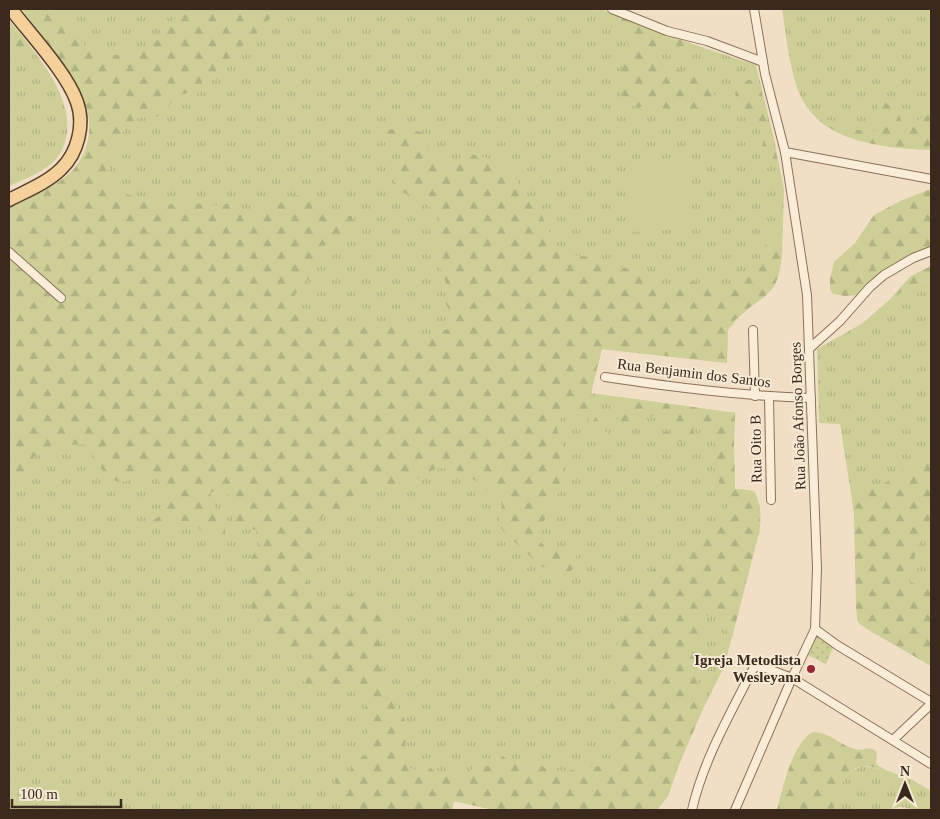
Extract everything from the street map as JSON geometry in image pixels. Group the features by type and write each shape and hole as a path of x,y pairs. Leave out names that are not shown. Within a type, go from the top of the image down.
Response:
{"main road":[{"path":"9,200 37,186 60,170 74,152 80,124 77,102 68,84 11,9"}],"street":[{"path":"612,9 667,31 707,41 763,62"},
{"name":"Rua João Afonso Borges","path":"735,810 815,629 817,568 810,348 804,267 785,152 763,62 754,9"},
{"path":"785,152 931,179"},
{"path":"810,348 840,321 870,287 884,275 913,258 931,251"},
{"path":"9,252 62,298"},
{"path":"753,330 755,396"},
{"name":"Rua Benjamin dos Santos","path":"605,376 689,390 769,397 811,398"},
{"name":"Rua Oito B","path":"769,397 771,500"},
{"path":"815,629 837,645 931,703 893,740"},
{"path":"692,810 706,767 756,666 792,678 931,764"}],"green space":[{"path":"22,9 600,9 683,41 756,65 784,190 782,256 779,272 773,287 739,317 728,330 727,363 602,349 591,393 735,413 735,489 754,491 761,517 759,533 724,667 694,727 668,796 657,810 494,810 454,801 452,810 9,810 9,207 48,189 69,174 83,156 89,136 88,114 79,89"},
{"path":"22,9 64,9 85,46 93,52 103,55 114,55 136,51 155,42 167,33 173,20 188,9 290,9 272,16 253,38 237,50 221,71 208,78 194,91 176,96 162,116 141,117 133,121 116,140 108,173 115,190 163,205 191,202 211,206 233,203 245,211 258,215 266,214 270,205 284,196 310,195 318,196 331,210 351,216 353,220 351,235 318,247 316,265 311,275 299,291 291,297 300,317 353,323 376,328 395,326 404,333 416,337 436,334 448,328 456,320 456,308 452,313 445,302 446,283 436,251 440,219 437,213 420,199 393,189 401,169 403,155 391,144 380,138 379,134 381,131 391,129 421,132 441,166 449,166 456,159 479,155 505,166 514,175 523,192 537,205 553,240 564,254 589,257 607,264 629,269 659,283 670,285 692,282 708,285 729,284 761,267 766,256 765,239 771,235 782,233 781,260 777,280 763,298 730,325 726,336 727,363 602,349 591,399 594,414 607,434 609,441 598,433 585,413 581,411 570,411 561,419 557,425 557,431 566,452 563,458 562,482 557,497 550,507 543,524 536,531 538,539 552,549 560,551 576,547 578,549 574,568 569,572 554,572 538,565 502,530 499,523 502,505 500,499 469,476 452,469 443,468 433,470 416,480 375,488 352,508 324,516 318,522 319,552 309,562 305,571 309,587 323,605 330,607 339,606 352,593 369,600 383,609 386,621 381,645 382,676 387,692 400,710 406,724 405,756 410,768 418,770 429,767 440,775 455,780 466,775 474,767 497,765 502,756 517,762 521,759 529,760 550,770 568,771 583,767 596,767 614,759 625,758 626,753 614,746 615,736 625,730 625,727 612,716 610,711 621,621 630,608 633,594 637,588 642,586 647,574 688,543 712,528 717,528 723,524 727,500 715,469 715,442 700,421 694,422 693,437 690,441 658,442 656,437 662,432 677,431 669,418 665,415 636,417 631,427 620,428 616,423 619,417 624,415 621,397 735,413 735,489 749,490 755,493 760,511 760,527 732,638 725,629 725,621 721,616 713,614 704,617 699,641 698,665 699,689 703,709 678,767 668,796 657,810 494,810 454,801 452,810 352,810 343,799 335,784 335,780 338,776 350,773 354,761 366,755 368,723 365,697 358,688 351,684 317,687 309,685 302,680 310,659 309,651 293,649 283,644 254,614 251,606 251,558 256,551 266,551 257,540 256,530 234,525 233,519 241,511 239,503 222,490 211,492 212,502 224,524 225,530 225,537 217,541 208,537 189,522 180,521 161,527 153,527 152,521 162,513 165,503 164,492 157,478 153,474 143,475 127,481 113,480 102,470 86,444 71,445 53,455 43,453 33,457 30,474 25,482 9,485 9,300 12,300 13,292 9,284 9,207 48,189 69,174 83,156 89,136 88,114 79,89"},
{"path":"575,9 600,9 706,49 695,52 671,49 659,50 660,69 683,71 695,76 710,89 718,100 714,106 702,107 691,112 682,113 649,106 636,107 628,103 621,94 619,87 621,70 630,51 625,37 608,25 600,16 588,10"},
{"path":"782,9 931,9 931,150 894,147 856,140 823,124 810,111 800,95 789,53"},
{"path":"9,20 39,58 57,87 67,118 67,133 62,151 50,165 9,186"},
{"path":"9,20 31,49 26,59 13,65 9,71"},
{"path":"758,78 779,166 770,161 767,153 762,149 763,142 768,134 767,128 761,126 759,120 749,116 739,117 735,115 738,105 735,93 739,85"},
{"path":"883,101 898,111 904,132 913,122 931,114 931,150 873,144 844,135 819,121 831,120 850,129 876,131 878,108"},
{"path":"687,160 690,229 631,232 628,162"},
{"path":"931,189 931,246 901,260 876,277 857,295 833,294 830,289 830,279 834,262 855,243 874,215 900,201"},
{"path":"931,266 931,279 914,285 889,300 911,276"},
{"path":"931,279 931,666 867,629 857,619 854,512 840,424 819,423 817,349 863,323 889,300 914,285"},
{"path":"918,464 931,464 931,528 919,543 914,562 908,568 906,577 911,582 925,586 931,591 931,666 863,626 858,622 856,608 854,512 851,491 873,489"},
{"path":"817,634 834,645 826,664 808,655"},
{"path":"813,732 829,736 844,745 858,750 869,748 874,750 877,753 876,763 881,769 867,766 851,771 837,788 833,810 777,810 785,779 794,755 806,737"},
{"path":"877,765 913,780 931,791 931,810 901,807 883,810 833,810 837,788 851,771 863,766 880,769"}],"place":[{"name":"Igreja Metodista Wesleyana","path":"811,669"}]}
